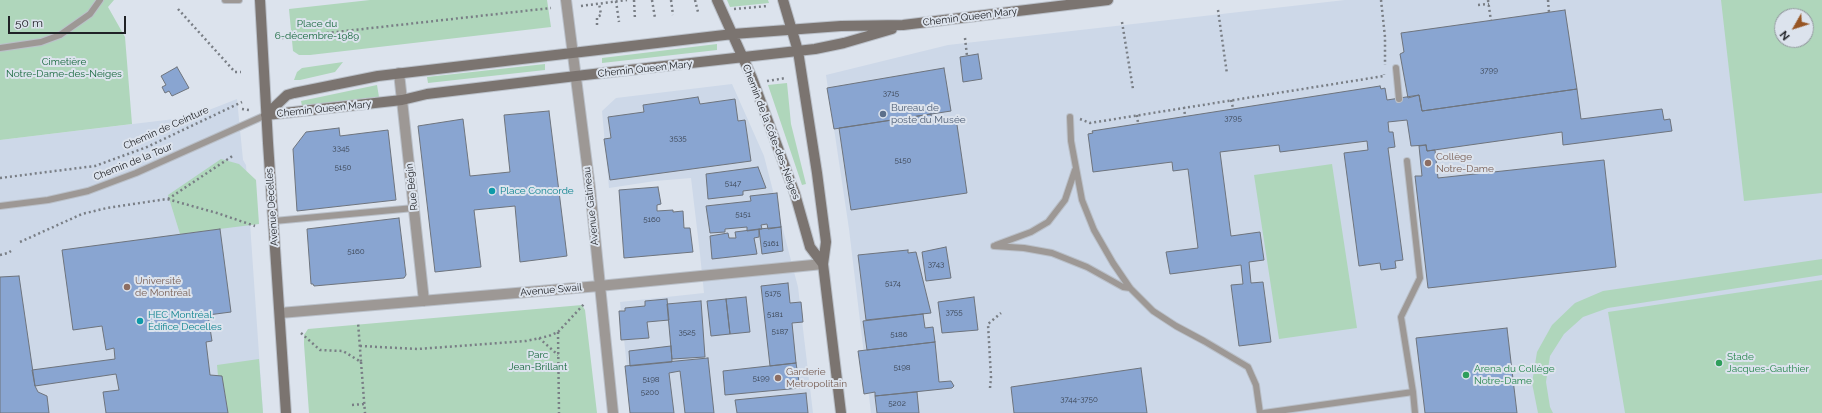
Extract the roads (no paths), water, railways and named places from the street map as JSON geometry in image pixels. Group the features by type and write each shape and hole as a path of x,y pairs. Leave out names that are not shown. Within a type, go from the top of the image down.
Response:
{"street":[{"name":"Avenue Decelles","path":"260,0 266,115 286,413"},
{"name":"Avenue Gatineau","path":"566,0 590,188 613,413"},
{"name":"Chemin de la Côte-des-Neiges","path":"717,0 743,58 795,194 810,247 823,264"},
{"path":"783,0 794,30 798,51 826,242 823,264 841,413"},
{"name":"Chemin Queen Mary","path":"266,115 288,96 294,93 399,73 733,34 841,26 904,25 1108,0"},
{"name":"Chemin Queen Mary","path":"266,115 402,100 427,94 576,76 798,51 844,43 904,25"},
{"name":"Rue Bégin","path":"399,73 424,301"},
{"name":"Avenue Swail","path":"280,313 599,286 823,264"}],"lane":[{"path":"0,48 41,42 60,35 90,14 100,0"},
{"path":"225,0 239,0"},
{"path":"1396,68 1399,99"},
{"name":"Chemin de la Tour","path":"0,206 48,200 95,188 136,173 266,115"},
{"path":"1073,117 1070,134 1075,169 1082,200 1094,230 1113,263 1130,288 1145,303 1165,319 1248,367 1256,385 1260,413"},
{"path":"1407,161 1420,278 1401,317 1415,413"},
{"path":"1075,169 1065,200 1048,222 1031,232 994,246 1024,248 1052,254 1087,267 1123,287 1130,288"},
{"path":"274,221 414,208"},
{"path":"1264,413 1413,392"}],"place":[{"name":"Bureau de poste du Musée","path":"883,114"},
{"name":"Collège Notre-Dame","path":"1428,163"},
{"name":"Place Concorde","path":"492,191"},
{"name":"Université de Montréal","path":"127,287"},
{"name":"HEC Montréal, Édifice Decelles","path":"140,321"},
{"name":"Stade Jacques-Gauthier","path":"1719,363"},
{"name":"Arena du Collège Notre-Dame","path":"1466,375"},
{"name":"Garderie Metropolitain","path":"778,378"}],"park label":[{"name":"Place du 6-décembre-1989","path":"317,30"},
{"name":"Cimetière Notre-Dame-des-Neiges","path":"64,68"},
{"name":"Parc Jean-Brillant","path":"538,360"}]}
